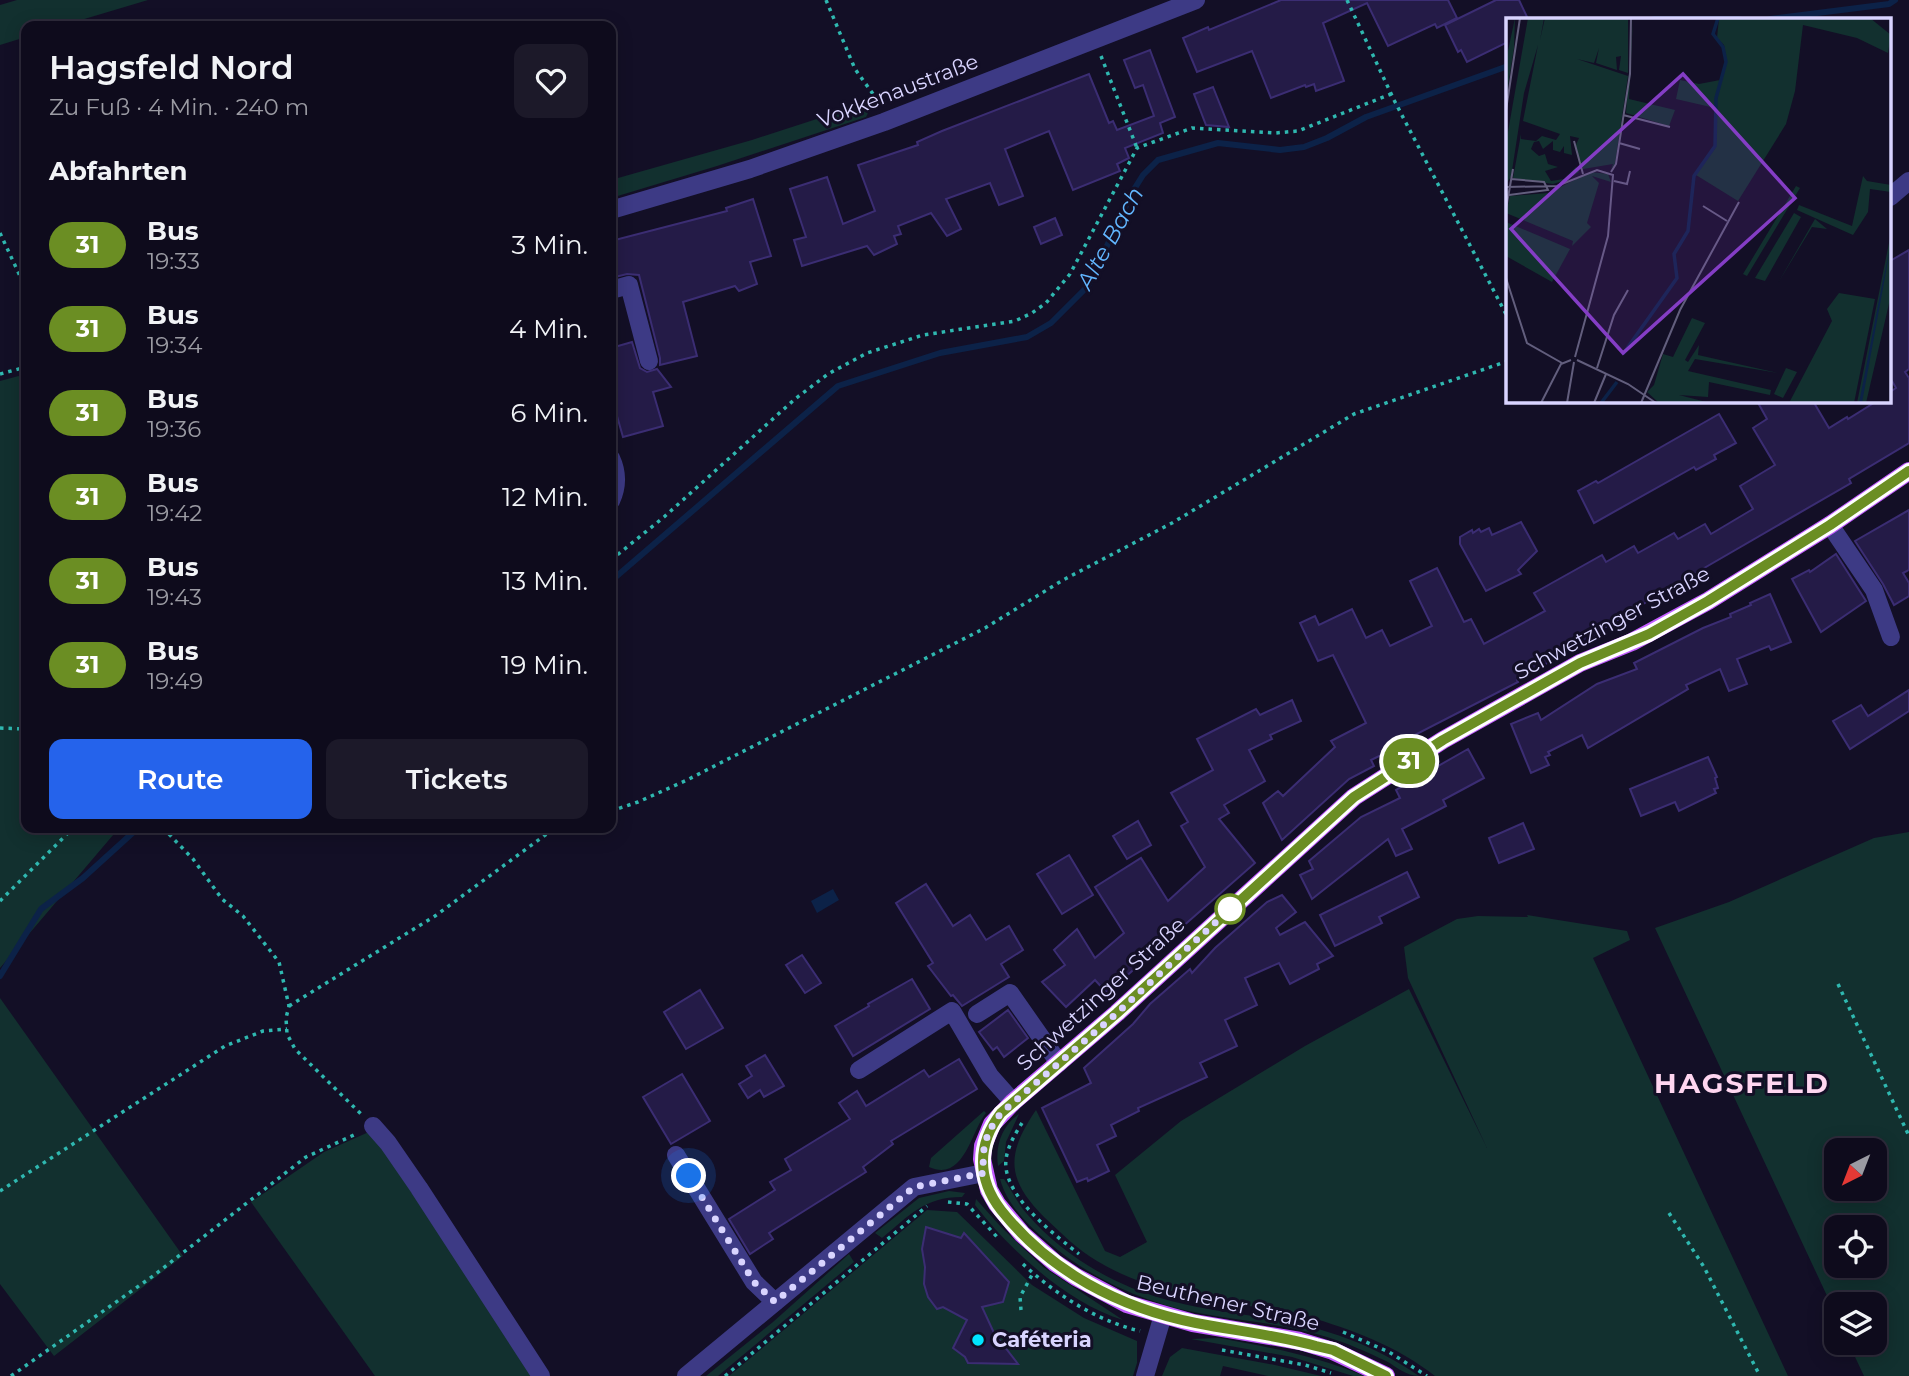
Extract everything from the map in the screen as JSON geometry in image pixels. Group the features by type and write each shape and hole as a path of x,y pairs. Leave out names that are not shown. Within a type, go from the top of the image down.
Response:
{"main road":[{"name":"Schwetzinger Straße","path":"984,1173 982,1159 986,1137 992,1124 1013,1102 1117,1013 1331,817 1377,781 1443,740 1580,663 1649,634 1708,601 1830,525 1909,471"},
{"name":"Beuthener Straße","path":"984,1173 989,1190 1022,1234 1055,1263 1101,1292 1127,1304 1163,1315 1333,1350 1386,1376"}],"street":[{"name":"Vokkenaustraße","path":"616,209 750,169 884,122 1196,0"},
{"path":"1892,195 1909,181"},
{"path":"616,288 629,285 649,361"},
{"path":"1830,525 1874,590 1891,637"},
{"path":"977,1014 1010,993 1059,1063"},
{"path":"859,1070 952,1011 990,1076 1013,1102"},
{"path":"373,1126 419,1188 541,1376"},
{"path":"676,1155 754,1282 775,1302"},
{"path":"686,1376 914,1187 984,1173"},
{"path":"1145,1376 1163,1315"}],"path":[{"path":"826,0 855,69 873,94 884,122"},
{"path":"1347,0 1394,100 1506,314"},
{"path":"1095,40 1137,148"},
{"path":"616,556 664,517 795,399 828,374 867,353 923,335 1015,321 1046,303 1070,274 1137,148 1192,128 1275,134 1298,131 1391,94"},
{"path":"0,233 21,278"},
{"path":"616,809 687,780 985,628 1063,580 1172,523 1354,414 1506,362"},
{"path":"0,374 21,368"},
{"path":"0,728 21,729"},
{"path":"0,901 68,833"},
{"path":"11,1376 153,1276 306,1157 373,1126 295,1049 286,1034 289,1006 279,962 243,916 222,899 193,859 168,833"},
{"path":"289,1006 435,916 548,833"},
{"path":"1838,984 1909,1136"},
{"path":"0,1191 225,1046 263,1031 286,1029"},
{"path":"1028,1088 1031,1108 1013,1139 1006,1159 1006,1171 1028,1208 1047,1228 1087,1259"},
{"path":"941,1202 967,1204"},
{"path":"725,1376 925,1206 933,1204"},
{"path":"1669,1213 1704,1267 1760,1376"},
{"path":"1021,1310 1020,1297 1033,1273"},
{"path":"1343,1332 1389,1352 1427,1376"}],"green space":[{"path":"17,0 148,0 78,21 21,21 21,39 0,45 0,5"},
{"path":"866,103 870,109 866,117 616,196 616,179 752,140"},
{"path":"21,375 21,833 115,833 0,968 0,381"},
{"path":"1909,832 1909,1376 1864,1376 1854,1355 1887,1355 1887,1292 1825,1292 1655,928 1729,902 1874,838"},
{"path":"1527,915 1627,931 1630,940 1593,958 1788,1376 1435,1376 1390,1348 1323,1321 1292,1312 1171,1291 1115,1271 1090,1257 1070,1241 1044,1217 1022,1190 1017,1178 1015,1153 1019,1140 1036,1110 1105,1251 1120,1257 1147,1242 1115,1175 1181,1121 1305,1046 1409,989 1487,1148 1408,978 1404,947 1457,919 1478,916 1528,917"},
{"path":"0,998 183,1256 54,1356 0,1284"},
{"path":"984,1111 986,1113 958,1162 951,1168 941,1170 929,1167 931,1158"},
{"path":"1019,1114 1006,1142 1004,1161 998,1166 1001,1137 1008,1124"},
{"path":"371,1131 534,1376 375,1376 251,1202 324,1152"},
{"path":"1000,1179 1004,1179 1018,1202 1042,1230 1075,1257 1111,1279 1183,1304 1291,1322 1330,1332 1367,1346 1419,1376 1406,1373 1372,1354 1327,1337 1286,1327 1193,1312 1127,1291 1086,1270 1040,1235 1013,1206"},
{"path":"949,1191 965,1193 962,1197 927,1204 882,1238 875,1233 919,1198"},
{"path":"976,1199 1043,1267 1123,1320 1081,1301 1041,1273 989,1222 975,1205"},
{"path":"927,1210 957,1212 1032,1285 1084,1318 1137,1341 1137,1363 1133,1376 729,1376"},
{"path":"849,1254 854,1262 718,1376 706,1376 773,1322"},
{"path":"1219,1338 1311,1358 1364,1376 1353,1376 1292,1357 1191,1339"},
{"path":"1182,1348 1321,1376 1268,1376 1223,1366 1220,1376 1162,1376 1170,1357"}],"water":[{"path":"833,889 839,900 817,913 811,901"}],"building":[{"path":"1281,0 1448,0 1457,18 1437,28 1435,24 1388,46 1367,3 1323,23 1344,81 1316,91 1314,84 1305,85 1271,98 1252,51 1197,72 1183,38"},
{"path":"1496,0 1519,0 1528,18 1506,18 1506,43 1467,62 1461,50 1458,52 1445,25"},
{"path":"1150,50 1175,117 1160,123 1163,133 1125,148 1129,158 1117,164 1120,171 1073,190 1049,131 1005,149 1023,196 999,205 990,183 946,199 961,229 947,236 931,213 898,226 901,234 894,236 897,244 874,255 867,246 802,266 794,240 806,237 790,189 827,177 843,224 875,211 858,165 918,145 917,142 942,131 1089,74 1109,123 1113,121 1117,130 1154,116 1143,85 1135,88 1124,60"},
{"path":"1213,87 1229,127 1206,125 1194,94"},
{"path":"753,199 771,256 750,262 757,284 739,291 735,286 683,302 697,356 660,365 639,275 616,277 616,240 727,211 726,208"},
{"path":"1055,218 1062,235 1041,244 1034,227"},
{"path":"1909,250 1909,369 1905,372 1909,378 1909,443 1849,479 1851,483 1661,593 1603,629 1604,631 1517,680 1518,682 1371,760 1374,766 1349,779 1282,840 1263,803 1278,791 1283,796 1335,747 1331,741 1366,723 1333,655 1318,661 1300,623 1315,616 1319,625 1352,609 1366,638 1382,630 1390,646 1432,626 1410,581 1437,568 1464,622 1471,619 1484,644 1545,611 1534,593 1602,555 1606,562 1634,546 1638,553 1674,533 1678,539 1705,524 1711,534 1753,509 1740,486 1775,465 1753,428 1767,419 1758,402 1814,402 1829,428 1875,402 1892,402 1892,391 1896,388 1892,381 1892,260"},
{"path":"632,342 640,368 647,372 657,369 671,387 653,392 663,426 623,437 616,412 616,347"},
{"path":"1719,414 1736,443 1714,455 1716,459 1696,470 1694,467 1594,523 1578,491 1596,481 1598,483"},
{"path":"1909,510 1909,570 1903,573 1909,583 1909,596 1894,605 1855,541"},
{"path":"1521,522 1537,551 1518,570 1521,574 1486,591 1460,544 1460,537 1472,530 1473,533 1489,528 1492,535"},
{"path":"1836,554 1866,601 1821,632 1792,579 1809,570 1810,572"},
{"path":"1770,594 1791,642 1771,650 1769,646 1737,659 1747,684 1729,691 1720,669 1686,685 1688,689 1588,748 1582,735 1548,752 1550,755 1545,757 1549,765 1531,773 1511,724 1538,713 1541,720 1597,684 1637,669 1634,663 1731,617 1730,614"},
{"path":"1909,690 1909,711 1850,749 1833,721 1861,705 1868,716"},
{"path":"1292,700 1301,721 1270,735 1272,739 1249,750 1265,781 1224,805 1229,813 1219,819 1255,863 1107,993 1095,980 1066,1007 1042,982 1065,965 1054,950 1077,929 1095,958 1124,933 1095,887 1141,858 1168,901 1205,867 1181,826 1188,822 1171,793 1213,770 1197,739 1256,709 1260,715"},
{"path":"1468,749 1484,778 1443,800 1446,806 1402,829 1412,849 1396,856 1388,839 1312,899 1300,875 1313,869 1309,861 1361,817 1400,798 1396,790"},
{"path":"1708,757 1717,777 1718,788 1714,789 1716,793 1679,811 1675,802 1641,816 1630,789"},
{"path":"1138,821 1151,845 1127,859 1113,836"},
{"path":"1523,823 1534,849 1499,863 1489,838"},
{"path":"1069,855 1093,895 1062,914 1037,874"},
{"path":"1407,872 1419,897 1379,917 1382,923 1335,946 1320,915"},
{"path":"926,884 953,926 970,915 986,940 1009,926 1023,950 1001,964 1009,977 962,1006 928,966 933,963 896,903"},
{"path":"1282,895 1296,912 1276,928 1280,935 1305,922 1333,956 1317,964 1319,969 1290,984 1279,963 1245,978 1257,1005 1225,1020 1237,1046 1200,1063 1207,1077 1138,1108 1139,1111 1111,1125 1116,1136 1097,1145 1109,1171 1088,1181 1087,1178 1077,1182 1042,1108 1091,1083 1084,1068 1190,969 1192,973 1215,948 1267,902"},
{"path":"802,955 821,983 805,993 786,965"},
{"path":"912,979 930,1009 853,1056 835,1026"},
{"path":"700,990 723,1028 686,1049 664,1012"},
{"path":"1008,1010 1028,1038 1004,1057 997,1047 993,1050 979,1032"},
{"path":"765,1055 784,1086 764,1097 760,1090 748,1098 739,1084 752,1076 746,1066"},
{"path":"959,1059 977,1089 891,1141 893,1144 863,1167 866,1172 769,1233 773,1239 750,1254 729,1219 775,1190 770,1182 791,1170 785,1159 850,1119 839,1103 857,1091 866,1106 924,1070 929,1077"},
{"path":"682,1074 710,1121 671,1144 643,1097"},
{"path":"926,1227 961,1238 964,1233 1009,1282 1003,1302 982,1307 994,1333 1018,1364 968,1363 965,1357 953,1348 967,1320 943,1307 937,1309 928,1297 924,1284 922,1249"}],"waterway":[{"name":"Alte Bach","path":"1778,18 1889,4 1895,0"},
{"name":"Alte Bach","path":"616,577 838,386 940,353 1027,337 1051,323 1088,286 1133,191 1143,175 1158,160 1218,143 1280,150 1304,147 1366,117 1506,67"},
{"name":"Alte Bach","path":"0,976 41,909 83,878 132,833"}],"bus line":[{"name":"31","path":"1386,1376 1333,1350 1300,1341 1194,1323 1127,1304 1076,1277 1055,1263 1022,1234 989,1190 982,1159 983,1146 992,1124 1028,1088 1117,1013 1354,797 1443,740 1580,663 1649,634 1708,601 1830,525 1909,471"}],"place":[{"name":"Caféteria","path":"978,1340"}],"district":[{"name":"HAGSFELD","path":"1742,1083"}],"route":[{"path":"689,1176 754,1282 775,1302 914,1187 984,1173 983,1146 992,1124 1001,1113 1117,1013 1230,909"}]}
